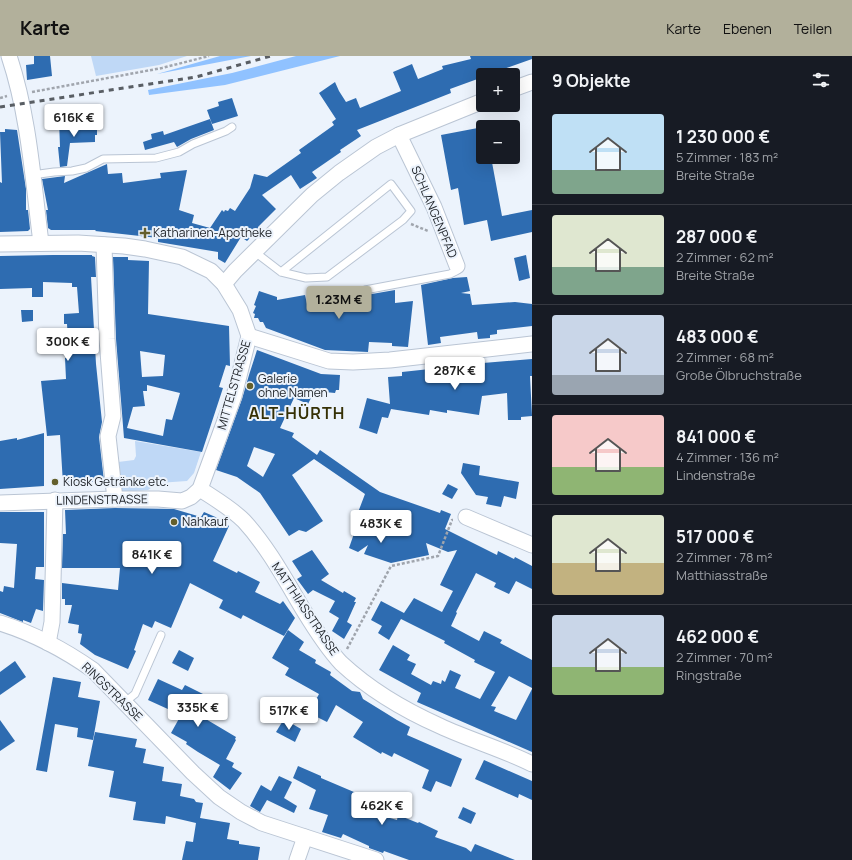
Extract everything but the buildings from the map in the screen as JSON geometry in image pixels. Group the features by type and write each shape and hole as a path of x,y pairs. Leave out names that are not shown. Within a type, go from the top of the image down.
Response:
{"street":[{"path":"11,57 28,135 41,243"},
{"path":"520,86 532,82"},
{"path":"224,284 235,271 312,195 339,173 376,147 399,135 476,104"},
{"name":"SCHLANGENPFAD","path":"399,135 434,207 457,266"},
{"name":"MITTELSTRASSE","path":"0,244 78,243 145,249 182,257 211,271 224,284 240,310 249,336 234,396 200,489"},
{"path":"104,245 107,339 113,416 108,436 115,499"},
{"path":"249,336 329,360 353,362 390,360 532,344"},
{"name":"LINDENSTRASSE","path":"0,503 115,499 158,499 182,501 192,497 200,489"},
{"name":"MATTHIASSTRASSE","path":"200,489 233,511 259,538 319,634 340,661 376,692 405,709 440,726 532,764"},
{"path":"48,643 52,622 55,500"},
{"path":"466,517 532,545"},
{"name":"RINGSTRASSE","path":"0,623 48,643 93,670 193,773 219,797 241,812 262,823 376,860"},
{"path":"298,860 305,837"}],"lane":[{"path":"32,175 86,168 103,159 156,158 178,152 232,127"},
{"path":"255,252 281,272 306,278 327,277 402,220 411,211 391,184 281,272"},
{"name":"SCHLANGENPFAD","path":"365,290 450,274 456,271 457,266"},
{"path":"125,702 135,694 161,635"}],"path":[{"path":"20,94 162,68 209,56"},
{"path":"402,220 446,236"},
{"path":"340,661 391,566 438,556 452,520 466,517"}],"shaded area":[{"path":"91,56 187,56 159,65 96,76"},
{"path":"220,56 251,56 157,74"},
{"path":"296,56 340,56 225,85 149,95 148,90 232,73"},
{"path":"135,441 201,452 194,473 187,481 158,483 148,490 120,492 118,462 134,460 136,456"}],"railway":[{"path":"0,107 196,77 271,56"}],"place":[{"name":"Katharinen-Apotheke","path":"145,233"},
{"name":"Galerie ohne Namen","path":"250,386"},
{"name":"Kiosk Getränke etc.","path":"55,482"},
{"name":"Nahkauf","path":"174,522"}],"district":[{"name":"ALT-HÜRTH","path":"297,413"}]}
